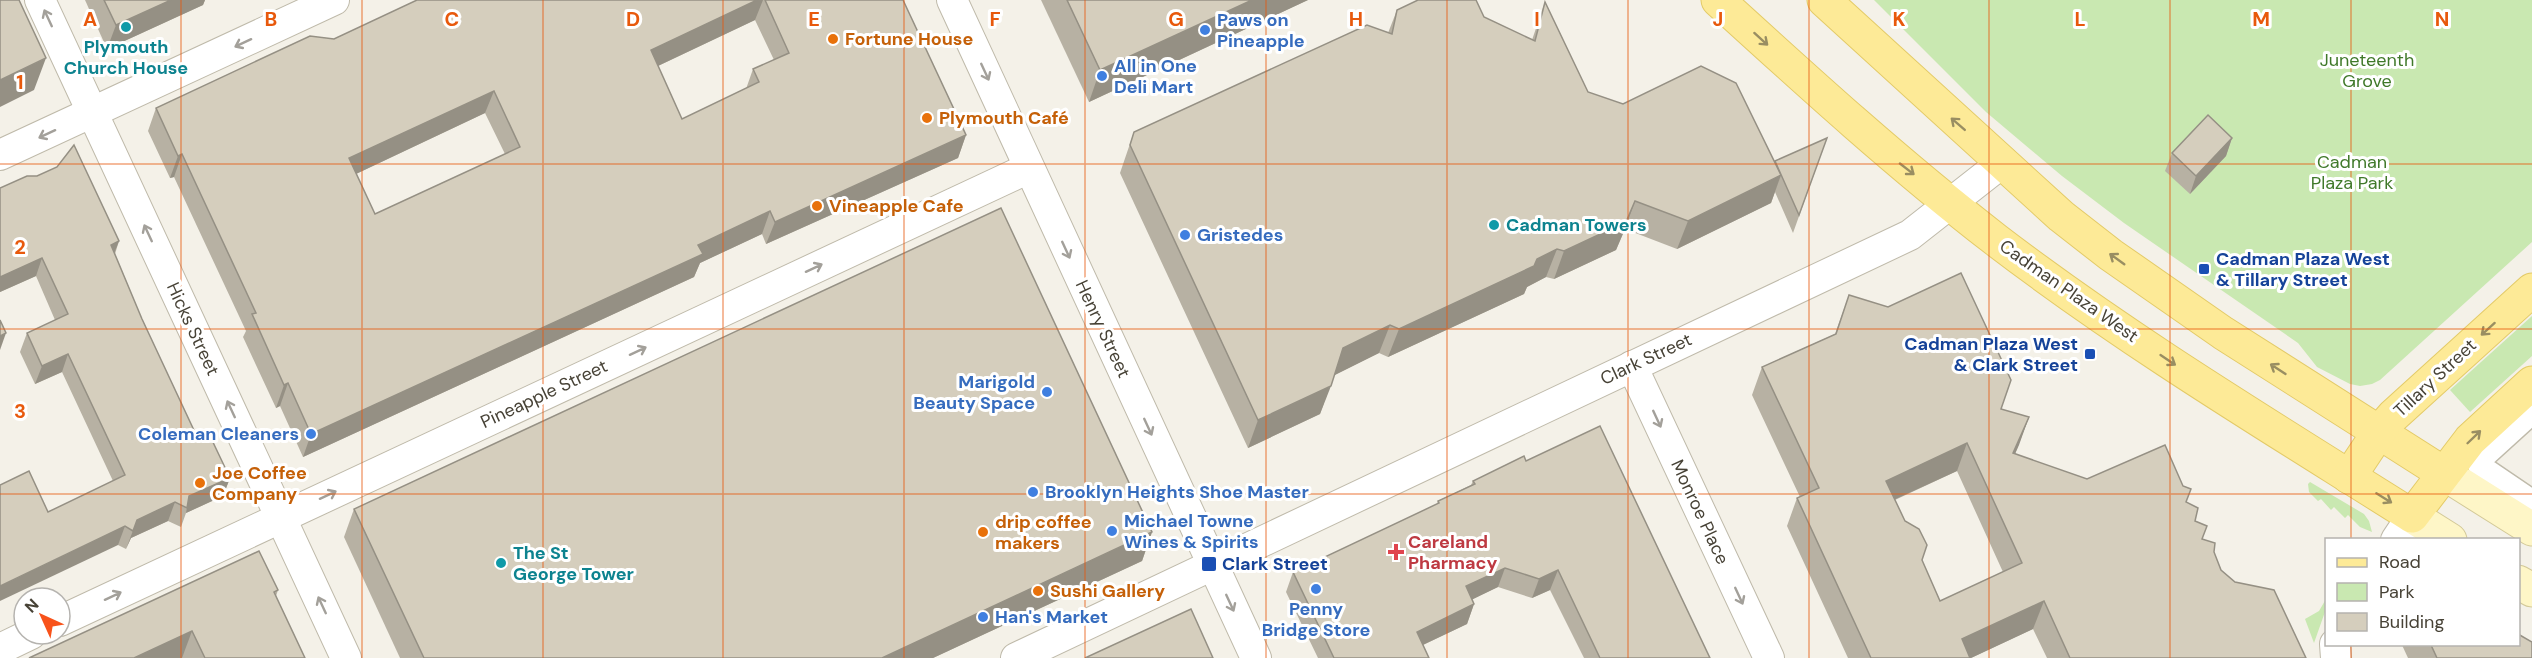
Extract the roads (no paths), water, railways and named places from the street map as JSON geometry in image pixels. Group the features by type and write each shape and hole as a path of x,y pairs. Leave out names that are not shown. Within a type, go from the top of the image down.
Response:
{"main road":[{"name":"Cadman Plaza West","path":"1718,0 1878,144 1997,240 2111,322 2349,477 2404,528 2442,538"},
{"path":"1824,0 2040,198 2111,255 2223,333 2532,529"},
{"name":"Tillary Street","path":"2349,477 2379,432 2430,381 2532,290"},
{"path":"2404,528 2443,473 2470,440 2532,383"}],"street":[{"name":"Hicks Street","path":"40,0 346,658"},
{"path":"0,155 334,0"},
{"name":"Henry Street","path":"952,0 1256,658"},
{"name":"Clark Street","path":"1016,658 1910,235 2003,162"},
{"name":"Pineapple Street","path":"72,615 1029,168"},
{"name":"Monroe Place","path":"1632,366 1768,658"},
{"path":"2532,413 2479,461 2479,465 2532,499"}],"place":[{"name":"Plymouth Church House","path":"126,27"},
{"name":"Paws on Pineapple","path":"1205,30"},
{"name":"Fortune House","path":"833,39"},
{"name":"All in One Deli Mart","path":"1102,76"},
{"name":"Plymouth Café","path":"927,118"},
{"name":"Vineapple Cafe","path":"817,206"},
{"name":"Cadman Towers","path":"1494,225"},
{"name":"Gristedes","path":"1185,235"},
{"name":"Cadman Plaza West & Tillary Street","path":"2204,269"},
{"name":"Cadman Plaza West & Clark Street","path":"2090,354"},
{"name":"Marigold Beauty Space","path":"1047,392"},
{"name":"Coleman Cleaners","path":"311,434"},
{"name":"Joe Coffee Company","path":"200,483"},
{"name":"Brooklyn Heights Shoe Master","path":"1033,492"},
{"name":"Michael Towne Wines & Spirits","path":"1112,531"},
{"name":"drip coffee makers","path":"983,532"},
{"name":"Careland Pharmacy","path":"1396,552"},
{"name":"The St George Tower","path":"501,563"},
{"name":"Clark Street","path":"1209,564"},
{"name":"Penny Bridge Store","path":"1316,589"},
{"name":"Sushi Gallery","path":"1038,591"},
{"name":"Han's Market","path":"983,617"}],"park label":[{"name":"Juneteenth Grove","path":"2367,70"},
{"name":"Cadman Plaza Park","path":"2352,172"}]}
